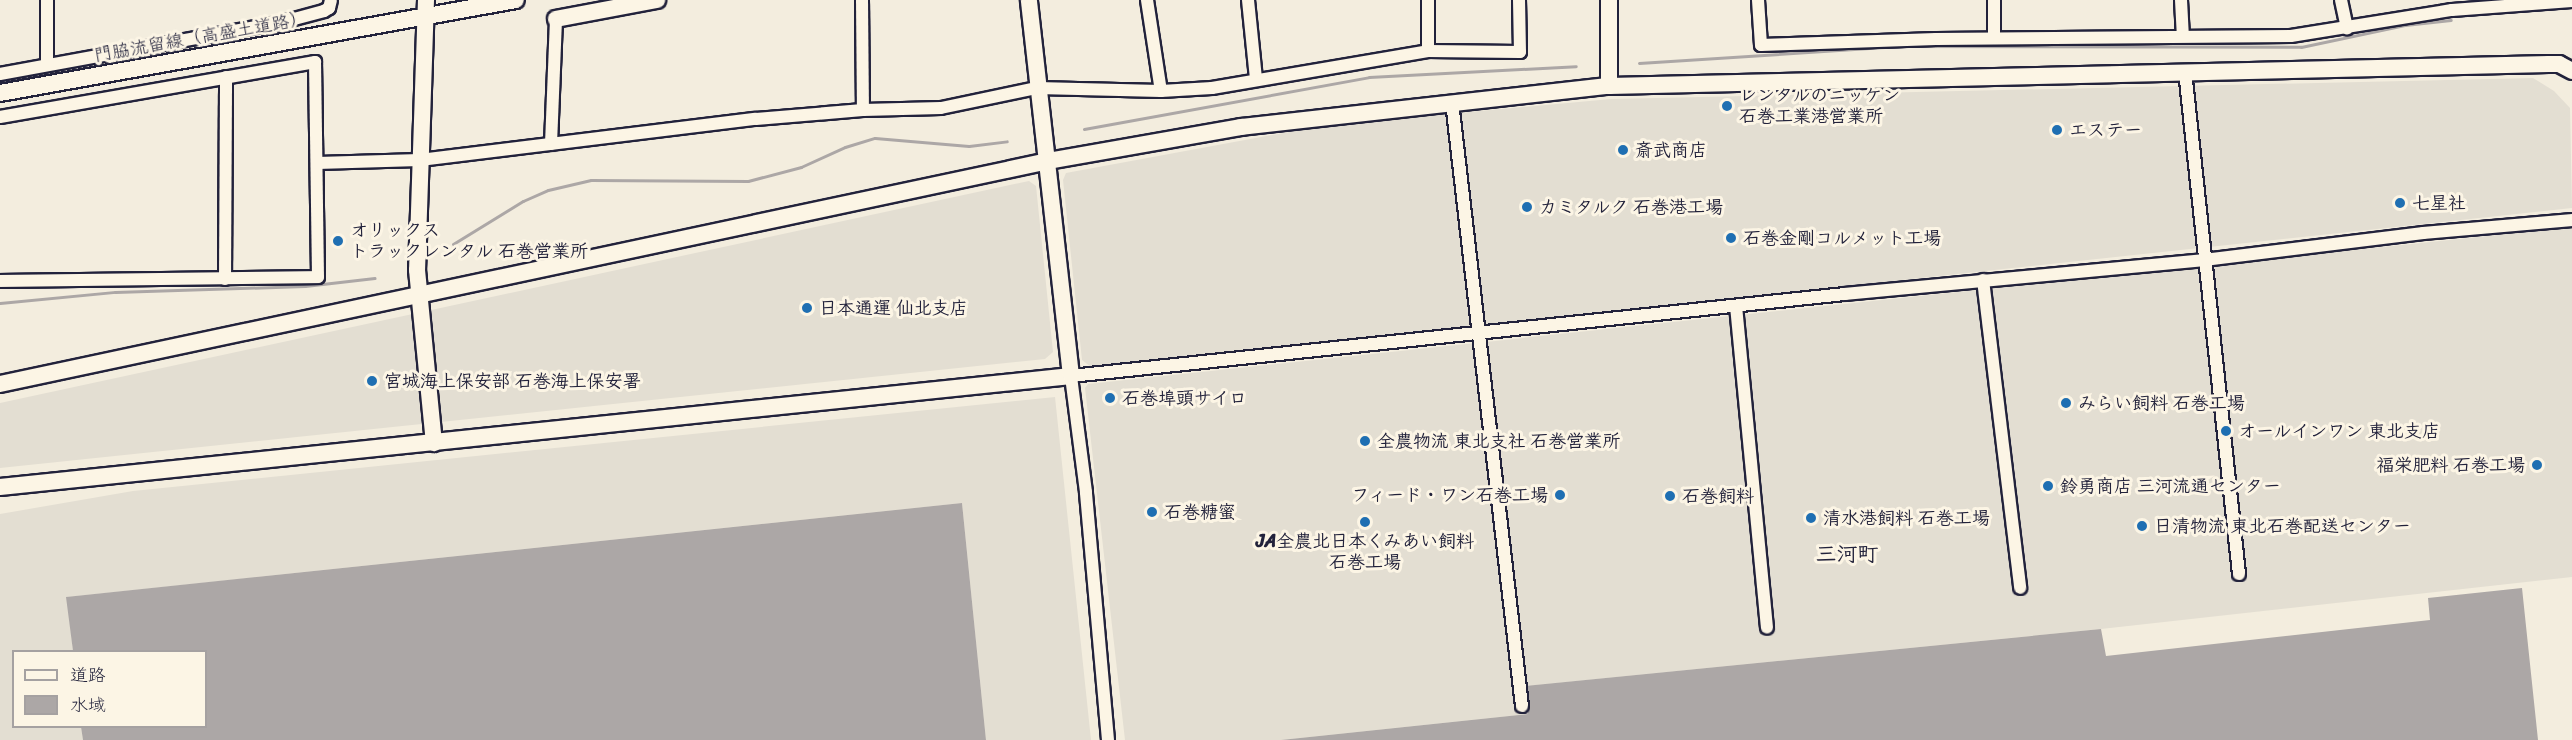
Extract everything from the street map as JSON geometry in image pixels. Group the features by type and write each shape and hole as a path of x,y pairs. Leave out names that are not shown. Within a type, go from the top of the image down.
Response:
{"street":[{"path":"47,0 47,65"},
{"path":"0,74 283,22 324,12 329,9 330,0"},
{"name":"門脇流留線（高盛土道路）","path":"0,93 426,8 516,0"},
{"path":"551,144 556,19 657,0"},
{"path":"862,0 863,111"},
{"path":"1029,0 1037,88 1048,161 1086,492 1108,740"},
{"path":"1147,0 1161,91"},
{"path":"1248,0 1256,79"},
{"path":"1428,0 1428,51"},
{"path":"317,163 420,160 756,119 941,108 1037,88 1161,91 1212,88 1428,51 1520,52 1520,0"},
{"path":"1609,0 1609,86"},
{"path":"1758,0 1761,45 1994,38 2280,36 2347,28 2452,10 2572,1"},
{"path":"1994,0 1994,38"},
{"path":"2181,0 2183,35"},
{"path":"2341,0 2347,28"},
{"path":"426,8 420,160 419,297 434,443"},
{"path":"0,117 315,62 318,277 0,281"},
{"path":"0,384 419,297 1048,161 1241,127 1609,86 2185,71 2548,64 2571,66"},
{"path":"2185,71 2239,574"},
{"path":"225,77 225,279"},
{"path":"1452,102 1522,706"},
{"path":"0,487 1983,280 2204,260 2423,233 2572,220"},
{"path":"1983,280 2020,588"},
{"path":"1736,306 1767,628"}],"shaded area":[{"path":"2533,78 2554,91 2570,108 2572,208 1091,367 1082,360 1063,180 1066,173 1327,125 1611,99"},
{"path":"1029,181 1036,186 1053,352 1045,359 0,468 0,403"},
{"path":"2572,227 2572,577 2101,629 1526,686 1528,714 1281,740 1125,740 1085,388 1088,384"},
{"path":"1055,397 1091,740 986,740 962,503 67,597 73,650 12,650 12,728 81,728 83,740 0,740 0,514 133,491"}],"water":[{"path":"962,503 986,740 83,740 81,728 207,728 207,650 73,650 66,597"},
{"path":"2522,588 2538,740 1281,740 1528,714 1525,686 2101,629 2106,656 2430,620 2428,598"}],"waterway":[{"path":"1907,46 2301,47 2405,25 2451,20"},
{"path":"1639,63 1888,47"},
{"path":"1084,129 1369,77 1576,66"},
{"path":"453,244 523,201 548,190 591,180 748,181 801,167 845,147 875,138 969,146 1007,141"},
{"path":"0,303 115,292 305,286 375,278"}],"place":[{"name":"レンタルのニッケン 石巻工業港営業所","path":"1727,106"},
{"name":"エステー","path":"2057,130"},
{"name":"斎武商店","path":"1623,150"},
{"name":"七星社","path":"2400,203"},
{"name":"カミタルク 石巻港工場","path":"1527,207"},
{"name":"石巻金剛コルメット工場","path":"1731,238"},
{"name":"オリックス トラックレンタル 石巻営業所","path":"338,241"},
{"name":"日本通運 仙北支店","path":"807,308"},
{"name":"宮城海上保安部 石巻海上保安署","path":"372,381"},
{"name":"石巻埠頭サイロ","path":"1110,398"},
{"name":"みらい飼料 石巻工場","path":"2066,403"},
{"name":"オールインワン 東北支店","path":"2226,431"},
{"name":"全農物流 東北支社 石巻営業所","path":"1365,441"},
{"name":"福栄肥料 石巻工場","path":"2537,465"},
{"name":"鈴勇商店 三河流通センター","path":"2048,486"},
{"name":"フィード・ワン石巻工場","path":"1560,495"},
{"name":"石巻飼料","path":"1670,496"},
{"name":"石巻糖蜜","path":"1152,512"},
{"name":"清水港飼料 石巻工場","path":"1811,518"},
{"name":"JA全農北日本くみあい飼料 石巻工場","path":"1365,522"},
{"name":"日清物流 東北石巻配送センター","path":"2142,526"}],"district":[{"name":"三河町","path":"1847,554"}]}
